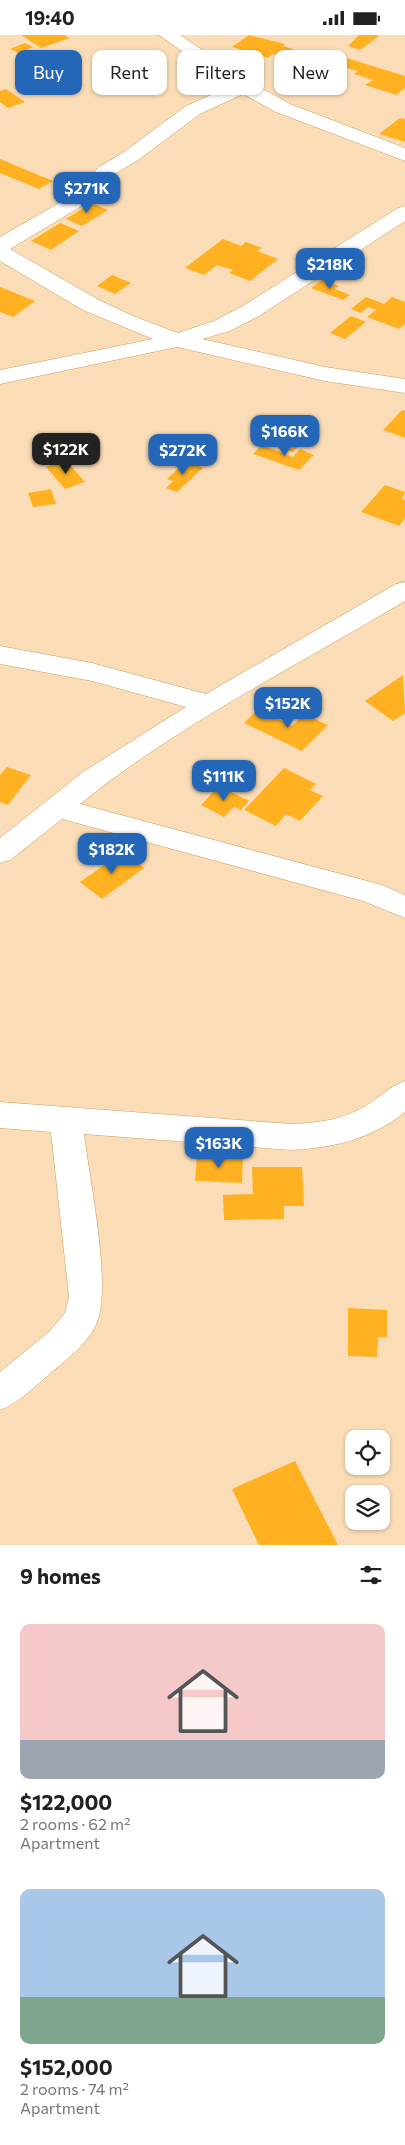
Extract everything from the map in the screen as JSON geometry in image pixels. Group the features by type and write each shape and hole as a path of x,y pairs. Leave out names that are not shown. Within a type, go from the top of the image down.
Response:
{"street":[{"path":"168,35 190,50"},
{"path":"0,247 78,200 106,171 139,151 193,110 226,95"},
{"path":"259,95 283,108 405,155"},
{"path":"0,377 177,340 222,326 251,311 405,212"},
{"path":"0,252 62,290 124,321 177,340 325,374 405,386"},
{"path":"122,350 128,343 132,333 124,321"},
{"path":"0,853 95,777 209,703 405,590"},
{"path":"0,655 92,672 209,703"},
{"path":"57,808 242,856 372,893 405,907"},
{"path":"0,1115 292,1137 324,1137 358,1127 388,1109 405,1094"},
{"path":"0,1394 61,1343 81,1319 86,1297 84,1267 66,1121"}],"building":[{"path":"21,35 64,35 70,38 41,48"},
{"path":"249,35 285,44 283,46 293,49 274,50 274,54 268,58 264,57 264,50 242,50 232,47"},
{"path":"359,35 379,36 360,50 348,46"},
{"path":"25,43 33,47 15,51 10,49"},
{"path":"347,58 405,76 405,88 396,95 365,85 373,80 354,74 358,71 347,68"},
{"path":"6,89 25,102 8,108 0,102 0,91"},
{"path":"400,118 405,119 405,142 379,134"},
{"path":"0,159 53,181 39,189 0,173"},
{"path":"91,203 108,210 82,226 66,219"},
{"path":"60,223 79,231 51,250 31,241"},
{"path":"223,239 241,246 246,242 262,248 257,251 278,259 250,281 229,273 233,270 217,265 204,275 185,268"},
{"path":"112,275 131,283 115,294 97,286"},
{"path":"322,280 339,286 335,289 350,295 343,300 311,288"},
{"path":"0,287 35,301 13,317 0,312"},
{"path":"366,297 384,304 392,297 405,302 405,324 399,329 367,317 376,310 368,307 361,313 351,309"},
{"path":"351,316 366,322 345,339 330,333"},
{"path":"402,410 405,411 405,438 383,430"},
{"path":"275,417 313,429 293,452 254,439"},
{"path":"262,445 293,457 300,449 314,455 299,470 253,454"},
{"path":"66,460 85,482 65,489 46,467"},
{"path":"186,461 203,468 177,492 166,488 173,481 167,479"},
{"path":"385,485 405,492 402,499 405,500 405,518 399,526 361,512"},
{"path":"51,489 56,504 33,507 28,493"},
{"path":"403,675 405,713 393,721 365,701"},
{"path":"258,709 292,726 304,714 328,725 302,751 244,723"},
{"path":"7,767 31,775 8,805 0,802 0,775"},
{"path":"284,768 316,784 310,790 323,796 300,821 286,814 276,826 244,810"},
{"path":"219,786 249,801 241,810 234,807 224,817 201,805"},
{"path":"123,852 144,868 102,899 80,882"},
{"path":"197,1155 243,1157 242,1183 195,1181"},
{"path":"252,1167 302,1167 304,1206 284,1206 284,1219 224,1220 223,1195 253,1194"},
{"path":"348,1308 387,1310 387,1337 378,1337 377,1357 348,1356"},
{"path":"295,1461 338,1545 259,1545 232,1489"}]}
